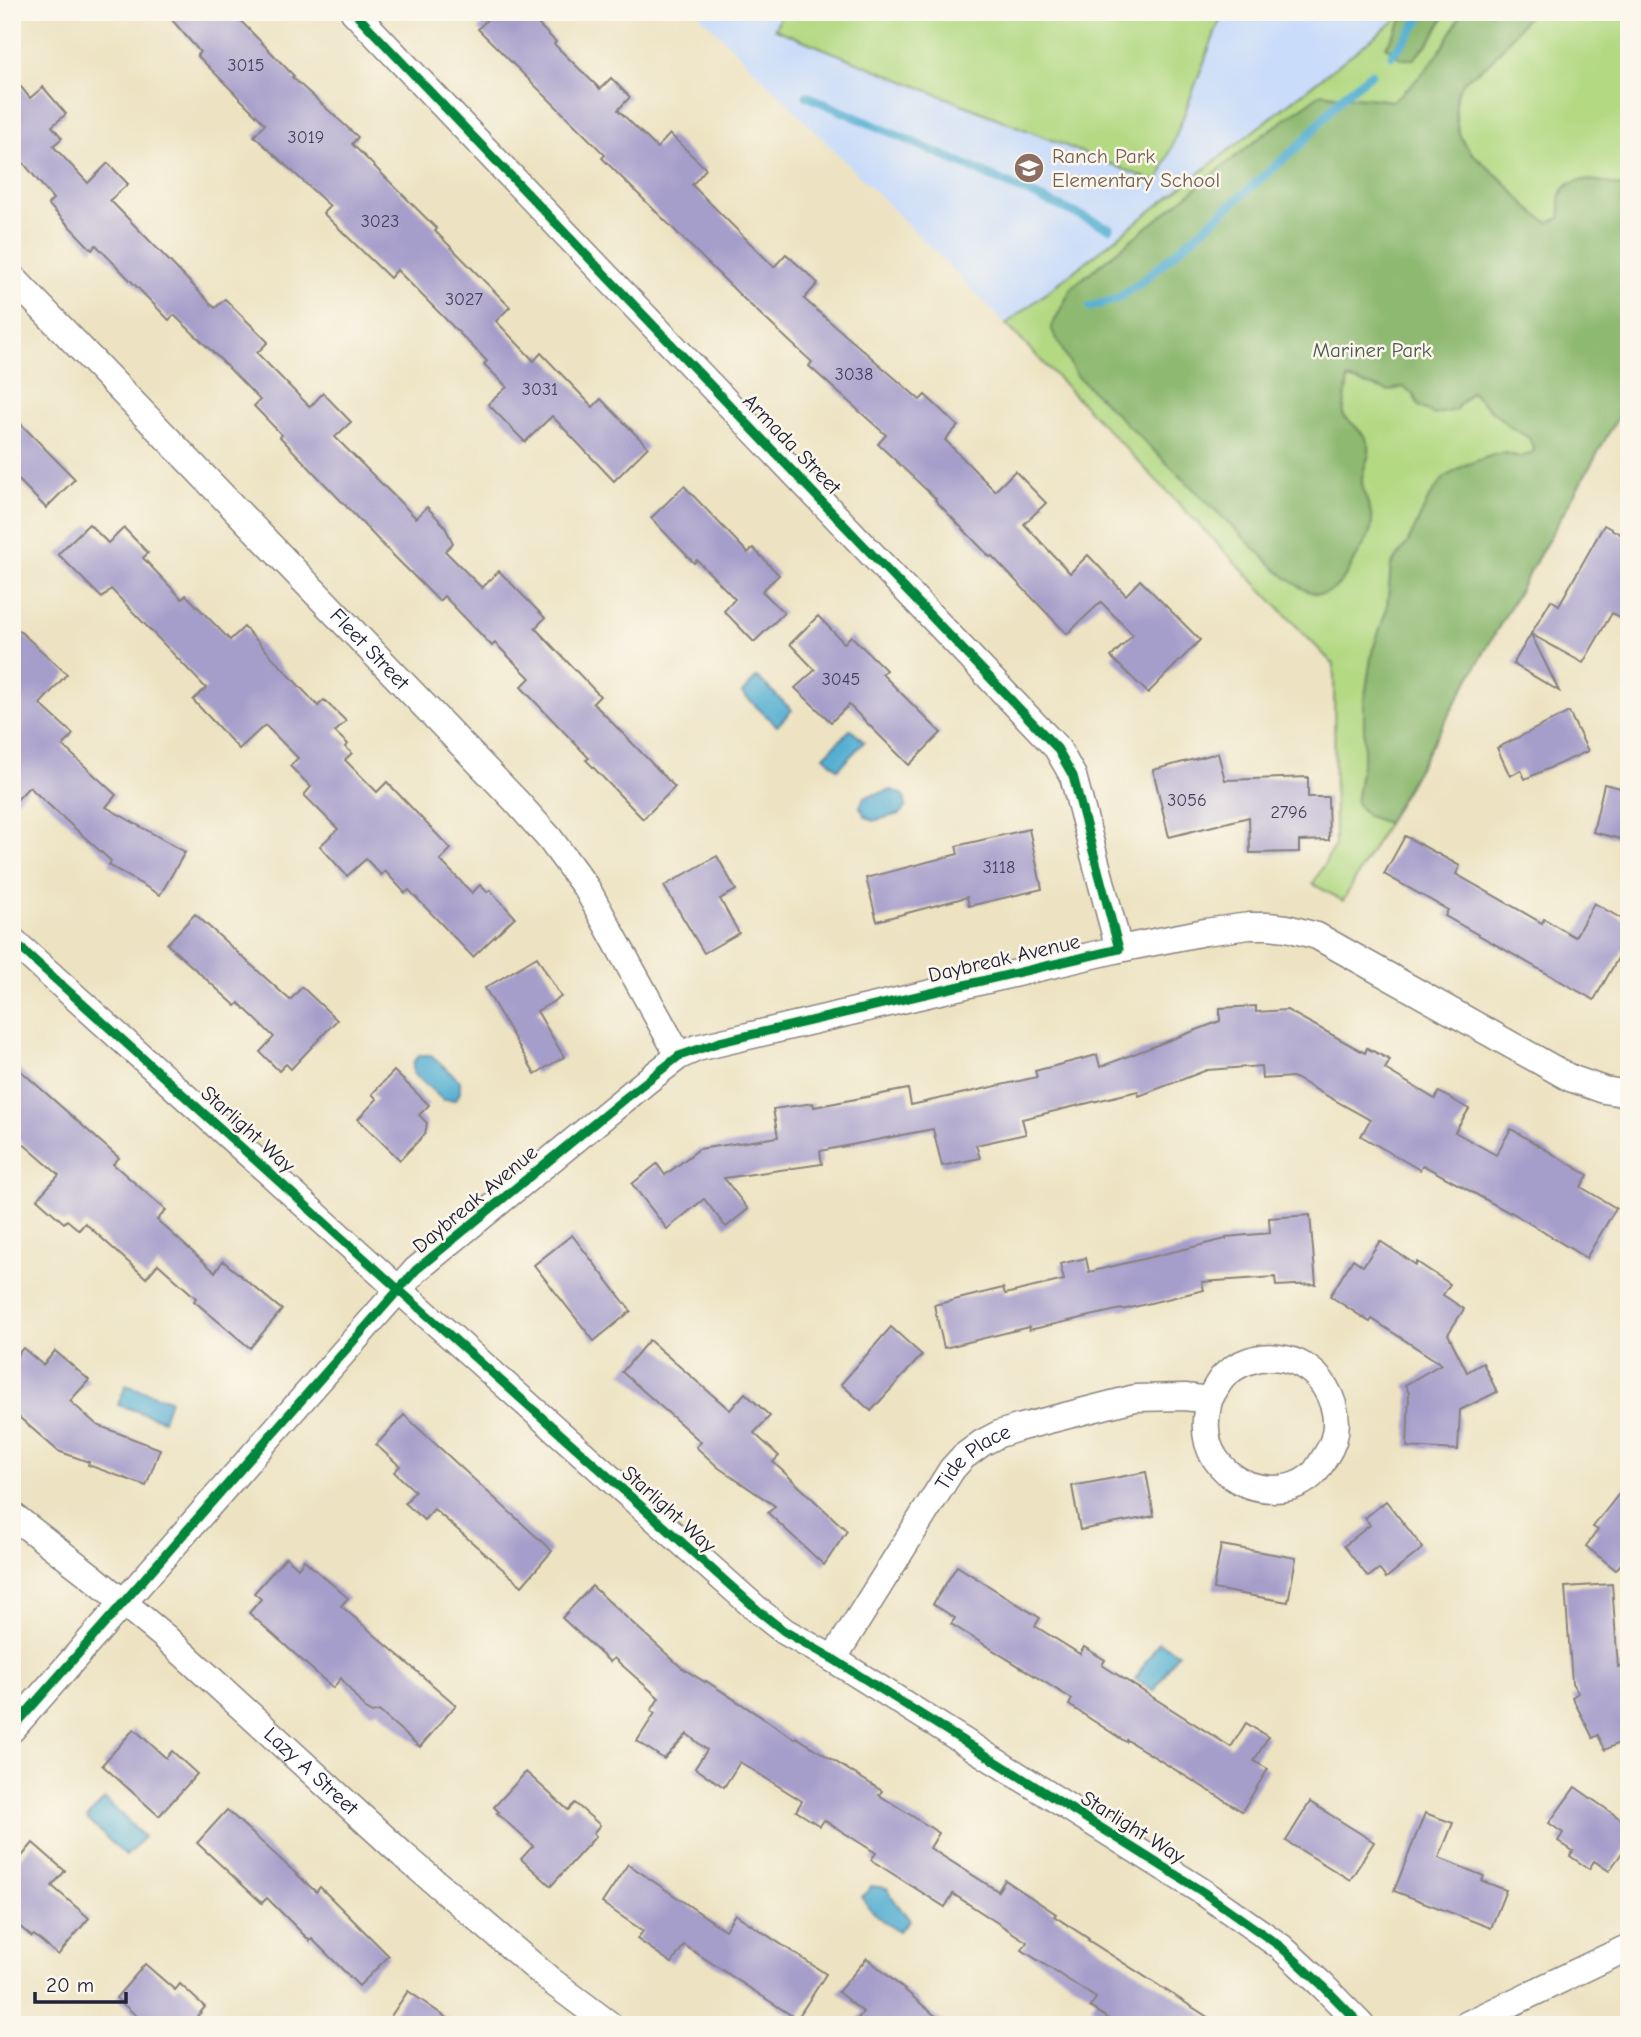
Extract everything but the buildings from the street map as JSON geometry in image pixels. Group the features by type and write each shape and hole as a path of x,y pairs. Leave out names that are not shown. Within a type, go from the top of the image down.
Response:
{"street":[{"name":"Armada Street","path":"354,12 1057,748 1073,776 1119,949"},
{"name":"Fleet Street","path":"12,277 550,839 587,889 680,1056"},
{"name":"Daybreak Avenue","path":"12,1729 398,1289 435,1254 680,1056 720,1042 1119,949 1249,926 1306,932 1335,945 1570,1078 1596,1088 1629,1094"},
{"name":"Starlight Way","path":"12,940 731,1589 785,1631 1203,1892 1303,1966 1361,2025"},
{"path":"1263,1357 1286,1359 1303,1365 1321,1380 1333,1400 1337,1423 1333,1445 1315,1472 1296,1485 1273,1490 1250,1486 1237,1481 1220,1466 1208,1446 1204,1423 1209,1400 1223,1378 1241,1364 1263,1357"},
{"name":"Tide Place","path":"833,1659 939,1487 963,1457 982,1443 1018,1427 1135,1398 1185,1396 1209,1400"},
{"name":"Lazy A Street","path":"12,1515 166,1637 413,1863 550,1980 610,2025"},
{"path":"1466,2025 1629,1947"}],"shaded area":[{"name":"Ranch Park Elementary School","path":"697,12 1406,12 1006,324"}],"green space":[{"path":"782,12 1223,12 1158,183 775,29"},
{"name":"Mariner Park","path":"1406,12 1629,12 1629,402 1623,408 1343,901 1313,884 1335,845 1334,665 1006,324"},
{"path":"1407,12 1447,12 1430,41 1414,59 1401,59 1386,47"},
{"name":"Mariner Park","path":"1462,12 1531,12 1495,56 1461,86 1457,98 1456,119 1466,147 1535,213 1549,222 1560,218 1561,195 1566,187 1573,183 1592,181 1629,190 1629,402 1623,408 1387,823 1367,816 1356,803 1364,752 1364,702 1372,652 1387,608 1391,565 1408,542 1429,498 1444,478 1465,465 1493,455 1504,453 1520,457 1533,453 1529,438 1510,427 1471,392 1455,410 1434,415 1419,406 1413,394 1403,387 1389,391 1348,379 1343,415 1364,435 1368,443 1368,457 1362,480 1372,516 1372,526 1340,583 1324,594 1315,593 1305,590 1279,572 1076,375 1051,328 1072,287 1260,137 1322,93 1391,101 1403,92 1432,62"}],"water":[{"path":"757,677 792,710 777,726 742,693"},
{"path":"851,729 864,742 838,769 824,756"},
{"path":"891,790 904,795 906,807 899,814 873,821 865,816 860,807 864,797"},
{"path":"420,1055 431,1055 460,1081 460,1093 455,1100 443,1100 413,1073 413,1063"},
{"path":"126,1385 170,1400 163,1420 118,1405"},
{"path":"1159,1642 1178,1653 1154,1691 1135,1679"},
{"path":"105,1799 144,1837 126,1856 86,1818"},
{"path":"871,1886 887,1888 910,1920 899,1931 878,1917 861,1897"}],"waterway":[{"path":"1392,55 1424,12"},
{"path":"1090,307 1117,299 1144,280 1300,145 1342,97 1371,74"},
{"path":"807,96 1109,228"}],"cycle path":[{"path":"12,1729 416,1270 679,1056 720,1042 1119,949 1073,776 1057,748 354,12"},
{"path":"12,940 760,1612 784,1631 833,1659 1203,1892 1281,1947 1361,2025"}],"place":[{"name":"Ranch Park Elementary School","path":"1029,168"}]}
